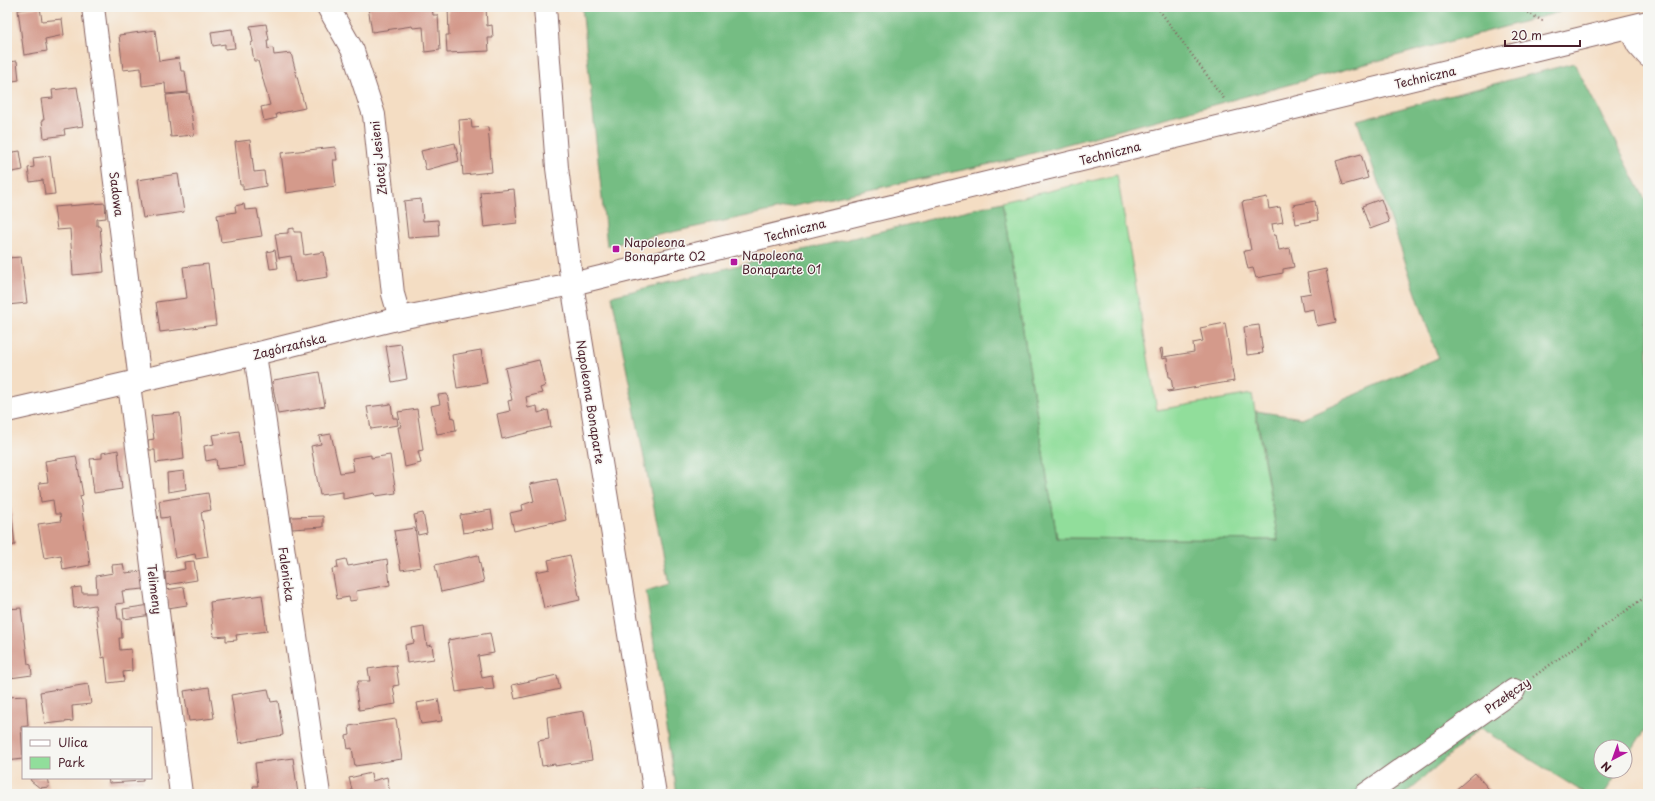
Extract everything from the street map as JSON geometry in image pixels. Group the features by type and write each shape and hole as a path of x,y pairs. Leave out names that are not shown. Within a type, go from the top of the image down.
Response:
{"street":[{"name":"Sadowa","path":"93,7 135,382"},
{"name":"Złotej Jesieni","path":"328,7 353,51 374,115 393,294 400,318"},
{"name":"Napoleona Bonaparte","path":"545,7 557,168 572,284 655,794"},
{"name":"Techniczna","path":"572,284 1639,24"},
{"path":"1639,24 1638,45 1648,56"},
{"name":"Zagórzańska","path":"7,411 255,354 400,318 572,284"},
{"name":"Falenicka","path":"255,354 319,794"},
{"name":"Telimeny","path":"135,382 181,794"},
{"name":"Przełęczy","path":"1366,794 1514,690"}],"path":[{"path":"1157,7 1240,121"},
{"name":"Przełęczy","path":"1514,690 1648,595"}],"green space":[{"path":"582,7 1557,7 1560,12 1000,162 607,246"},
{"path":"1574,63 1648,205 1648,724 1633,748 1633,739 1593,739 1593,779 1614,779 1604,794 1586,794 1480,728 1405,794 677,794 646,591 669,584 612,296 1002,202 1057,538 1278,540 1256,411 1302,418 1438,358 1357,120"},
{"path":"1117,175 1157,410 1252,394 1278,540 1057,538 1002,202"}],"building":[{"path":"40,7 42,21 62,19 64,35 45,39 47,51 24,55 18,10"},
{"path":"368,7 432,7 433,15 438,15 440,50 425,52 423,27 413,28 412,26 372,32"},
{"path":"448,7 486,7 487,26 492,25 493,38 488,38 489,51 447,53 446,35 449,35"},
{"path":"266,24 269,40 267,40 268,49 273,48 274,55 291,53 305,108 276,114 277,118 264,121 261,107 270,105 258,61 254,61 250,26"},
{"path":"232,29 235,48 225,49 225,44 213,46 211,32"},
{"path":"155,30 159,61 179,58 181,71 185,71 188,92 166,94 165,83 142,86 141,68 123,70 119,35"},
{"path":"17,61 19,80 7,82 7,62"},
{"path":"77,87 83,126 64,129 65,135 44,138 42,120 44,120 41,99 53,98 52,90"},
{"path":"7,88 10,102 7,103"},
{"path":"189,93 194,135 171,137 166,95"},
{"path":"471,119 472,128 488,127 492,172 463,175 459,120"},
{"path":"250,140 254,172 264,171 266,186 243,190 243,185 240,185 235,142"},
{"path":"455,143 459,161 426,170 421,151"},
{"path":"335,147 337,160 333,160 336,186 286,193 281,153"},
{"path":"20,151 23,170 7,173 7,153"},
{"path":"1361,154 1368,178 1343,185 1336,161"},
{"path":"50,156 55,194 45,195 43,180 30,182 28,168 34,167 33,158"},
{"path":"178,174 184,212 143,218 137,180"},
{"path":"514,189 517,223 484,227 480,192"},
{"path":"1267,197 1269,209 1280,207 1283,222 1272,224 1274,236 1276,235 1279,250 1290,248 1294,267 1283,269 1283,273 1256,278 1253,268 1248,269 1244,251 1251,250 1242,202"},
{"path":"421,199 423,221 438,220 439,236 408,238 404,201"},
{"path":"1381,199 1389,222 1370,229 1362,206"},
{"path":"1315,201 1318,220 1296,224 1293,205"},
{"path":"105,203 106,218 97,219 97,226 100,226 104,272 73,275 70,229 57,230 54,207"},
{"path":"244,204 245,210 257,209 262,236 221,242 217,215 236,212 235,206"},
{"path":"294,228 294,232 301,232 304,255 324,252 328,277 295,282 291,256 279,258 275,234 288,233 288,229"},
{"path":"275,250 278,268 270,269 267,252"},
{"path":"21,257 27,303 7,305 7,258"},
{"path":"208,264 216,325 160,332 156,302 187,298 183,267"},
{"path":"1326,269 1336,322 1317,326 1314,309 1303,311 1300,295 1311,293 1307,273"},
{"path":"1225,323 1234,381 1168,392 1167,391 1173,390 1171,377 1169,377 1167,358 1162,359 1160,349 1162,348 1163,357 1194,352 1193,343 1203,341 1200,328"},
{"path":"1259,325 1263,353 1247,355 1244,327"},
{"path":"401,344 407,379 392,382 386,346"},
{"path":"481,350 487,383 457,388 452,355"},
{"path":"539,360 545,386 540,388 542,393 526,397 528,408 537,406 538,413 548,410 551,427 502,439 497,414 510,411 508,401 512,400 505,368"},
{"path":"319,372 325,406 278,414 272,382 274,380"},
{"path":"447,394 452,418 454,417 456,431 437,434 431,406 440,404 438,395"},
{"path":"391,404 393,418 397,418 398,425 371,429 367,407"},
{"path":"417,409 423,450 418,451 421,463 405,467 398,427 401,427 398,412"},
{"path":"180,413 184,459 156,463 155,450 149,450 148,440 154,439 151,416"},
{"path":"239,431 244,466 217,469 216,459 206,461 204,446 214,444 212,435"},
{"path":"331,434 340,473 354,471 352,458 371,455 371,458 390,455 396,493 376,496 375,493 343,499 343,492 320,495 311,446 321,444 319,436"},
{"path":"118,450 122,489 94,493 90,459 102,458 102,453"},
{"path":"76,456 83,495 80,496 90,565 63,570 61,555 44,558 38,524 61,521 60,514 55,514 53,500 41,502 39,483 48,482 45,461"},
{"path":"184,471 186,489 168,492 167,473"},
{"path":"557,479 566,520 514,531 510,513 523,510 522,505 534,501 530,484"},
{"path":"208,493 211,510 201,512 208,557 196,559 195,554 175,558 169,517 161,518 159,501"},
{"path":"7,508 11,508 15,545 7,546"},
{"path":"491,510 494,528 463,533 460,515"},
{"path":"423,513 427,533 418,535 414,515"},
{"path":"323,516 323,527 292,529 291,517"},
{"path":"415,528 421,567 401,570 394,531"},
{"path":"478,555 484,582 441,592 435,565"},
{"path":"570,555 580,600 544,608 536,572 550,569 548,560"},
{"path":"346,559 348,566 387,559 390,585 356,591 357,600 350,601 349,597 337,599 332,569 338,568 337,561"},
{"path":"194,561 197,580 166,585 165,573 185,569 184,562"},
{"path":"123,564 125,573 142,571 144,589 122,591 124,603 116,604 118,619 121,619 122,638 119,638 120,650 131,649 132,671 123,672 124,681 108,683 105,657 102,658 95,605 74,608 72,588 81,587 82,593 97,593 96,576 113,573 112,565"},
{"path":"184,587 187,605 168,608 166,590"},
{"path":"262,595 267,631 236,635 237,640 226,641 226,636 214,637 210,602"},
{"path":"150,605 152,615 124,619 123,609"},
{"path":"21,608 28,664 31,665 32,675 10,678 7,655 7,609"},
{"path":"424,627 427,646 432,645 434,659 407,663 405,645 414,643 412,629"},
{"path":"490,633 494,653 478,656 482,678 492,676 494,689 484,690 483,688 456,692 448,640"},
{"path":"396,665 399,685 393,686 396,704 359,710 356,690 358,681 370,681 368,669"},
{"path":"557,675 560,689 515,699 512,685"},
{"path":"88,684 91,704 72,706 73,721 45,724 40,692"},
{"path":"209,687 214,718 189,721 184,691"},
{"path":"268,689 271,702 278,701 283,735 239,743 231,695"},
{"path":"26,696 28,726 21,727 22,759 7,761 7,697"},
{"path":"438,699 442,721 421,724 417,703"},
{"path":"584,711 592,760 555,766 555,764 542,766 538,741 549,739 547,717"},
{"path":"396,719 402,759 355,766 352,748 348,749 346,736 350,735 349,726"},
{"path":"293,758 298,794 254,794 253,786 258,786 255,763"},
{"path":"371,773 372,781 387,777 390,794 353,794 349,778"},
{"path":"1475,773 1493,794 1455,794 1453,792"},
{"path":"30,779 47,779 49,787 40,788"},
{"path":"108,779 143,779 143,781 109,783"}],"place":[{"name":"Napoleona Bonaparte 02","path":"616,249"},
{"name":"Napoleona Bonaparte 01","path":"734,262"}]}
